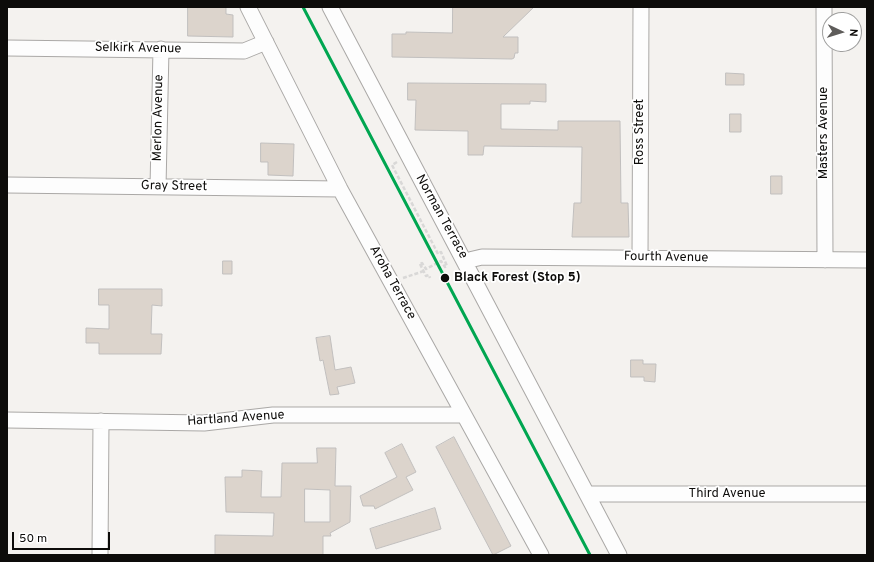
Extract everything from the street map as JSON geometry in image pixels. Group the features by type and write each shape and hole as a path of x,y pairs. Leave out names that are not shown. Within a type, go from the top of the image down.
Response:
{"street":[{"name":"Aroha Terrace","path":"248,7 340,189 541,555"},
{"name":"Norman Terrace","path":"330,7 409,159 465,261 495,323 619,555"},
{"name":"Ross Street","path":"640,258 641,7"},
{"name":"Masters Avenue","path":"824,7 825,260"},
{"name":"Selkirk Avenue","path":"7,48 244,51 266,42"},
{"name":"Merlon Avenue","path":"158,186 161,49"},
{"name":"Gray Street","path":"7,185 340,189"},
{"name":"Fourth Avenue","path":"465,261 482,257 867,260"},
{"name":"Hartland Avenue","path":"7,420 204,423 274,415 464,414"},
{"path":"100,555 101,421"},
{"name":"Third Avenue","path":"587,494 867,494"}],"path":[{"path":"397,162 392,165 404,191 438,254 441,252 448,266 445,267 441,261 426,269 422,263 420,264 426,276 428,275 430,278"},
{"path":"392,283 424,271"}],"building":[{"path":"188,7 226,7 226,14 233,15 233,37 188,36"},
{"path":"453,7 534,7 503,37 518,37 518,53 515,53 514,58 512,59 392,57 392,34 406,34 406,32 452,33"},
{"path":"726,73 744,74 744,85 726,85"},
{"path":"408,83 546,84 546,102 530,101 530,104 501,104 501,129 558,130 558,121 620,121 621,203 628,203 629,237 572,237 574,203 581,203 582,147 484,146 483,155 468,155 468,131 415,130 416,100 408,100"},
{"path":"730,114 741,114 741,132 730,132"},
{"path":"261,143 294,144 293,176 268,175 268,162 261,162"},
{"path":"771,176 782,176 782,194 771,194"},
{"path":"223,261 232,261 232,274 223,274"},
{"path":"99,289 162,289 162,306 152,305 151,334 162,334 161,354 99,354 99,343 86,343 86,328 109,329 109,305 99,305"},
{"path":"330,336 335,370 351,367 355,383 337,387 339,394 330,395 323,360 320,361 316,338"},
{"path":"631,360 643,360 643,364 656,364 655,382 644,381 644,377 631,377"},
{"path":"454,437 511,546 493,555 436,447"},
{"path":"402,444 416,472 406,477 413,490 375,509 374,506 363,506 360,496 397,477 385,453"},
{"path":"317,448 336,448 335,486 351,486 350,522 330,533 331,536 323,536 323,555 215,555 215,535 273,536 274,513 226,512 225,477 242,477 242,470 262,471 261,497 281,497 282,463 317,463","holes":["305,489 330,490 330,522 305,522"]},
{"path":"435,508 441,529 376,549 370,529"}],"transit line":[{"path":"303,7 590,555"}],"place":[{"name":"Black Forest (Stop 5)","path":"445,278"}]}
